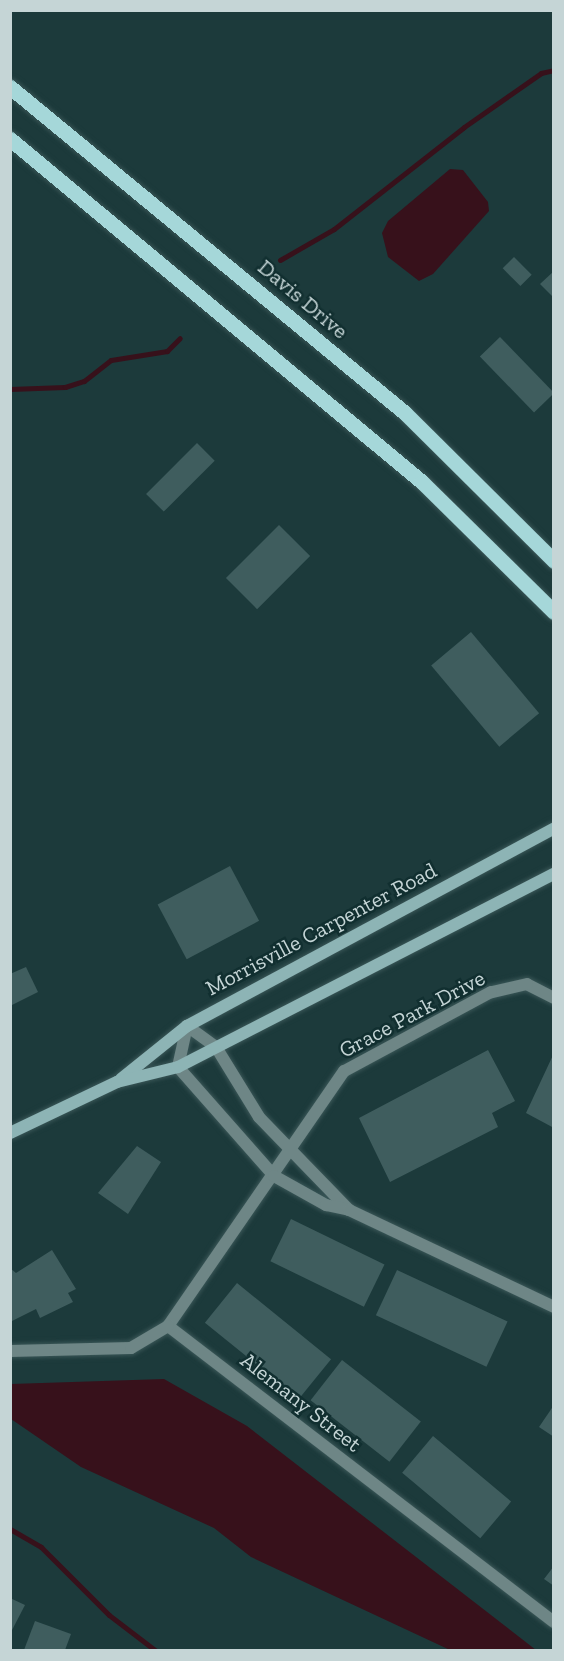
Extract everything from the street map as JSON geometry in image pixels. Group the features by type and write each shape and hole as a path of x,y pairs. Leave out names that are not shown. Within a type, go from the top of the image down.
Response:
{"main road":[{"name":"Davis Drive","path":"10,87 405,413 554,561"},
{"path":"10,139 422,482 554,612"},
{"name":"Morrisville Carpenter Road","path":"117,1082 187,1026 554,828"},
{"name":"Morrisville Carpenter Road","path":"10,1133 117,1082 178,1067 554,874"}],"street":[{"name":"Grace Park Drive","path":"290,1151 344,1071 490,992 527,984 554,998"},
{"path":"349,1210 340,1195 290,1151 259,1117 216,1047 187,1026 178,1067 274,1176 326,1205 349,1210 554,1307"},
{"path":"10,1351 131,1348 168,1326 290,1151"},
{"name":"Alemany Street","path":"168,1326 554,1623"}],"shaded area":[{"path":"450,169 463,170 488,202 489,211 433,274 419,281 388,257 382,233 388,221"},
{"path":"164,1379 247,1426 536,1650 450,1650 251,1557 214,1528 81,1467 11,1419 11,1384"}],"building":[{"path":"514,257 532,275 520,286 503,268"},
{"path":"554,271 554,298 540,284"},
{"path":"500,337 554,393 534,413 480,356"},
{"path":"197,443 215,461 164,512 146,494"},
{"path":"279,525 310,556 257,609 226,578"},
{"path":"471,632 539,713 499,747 431,665"},
{"path":"230,866 259,921 187,959 158,904"},
{"path":"26,967 38,992 10,1006 10,974"},
{"path":"488,1050 515,1101 492,1113 498,1127 390,1182 359,1118"},
{"path":"554,1053 554,1128 526,1113"},
{"path":"137,1146 161,1162 128,1214 98,1193"},
{"path":"291,1219 384,1265 364,1307 270,1261"},
{"path":"52,1250 76,1289 68,1293 73,1302 40,1318 36,1309 10,1322 10,1268 16,1273"},
{"path":"397,1270 508,1322 486,1367 376,1315"},
{"path":"237,1283 331,1359 299,1399 205,1323"},
{"path":"342,1360 421,1422 389,1462 311,1400"},
{"path":"554,1405 554,1437 539,1427"},
{"path":"433,1436 511,1502 480,1538 402,1473"},
{"path":"554,1566 554,1586 544,1579"},
{"path":"10,1598 25,1605 10,1634"},
{"path":"35,1621 71,1634 65,1650 24,1650"}],"waterway":[{"path":"280,260 334,229 464,127 541,73 554,70"},
{"path":"10,389 65,387 84,381 111,360 167,351 180,338"},
{"path":"10,1529 41,1547 109,1615 155,1650"}]}
